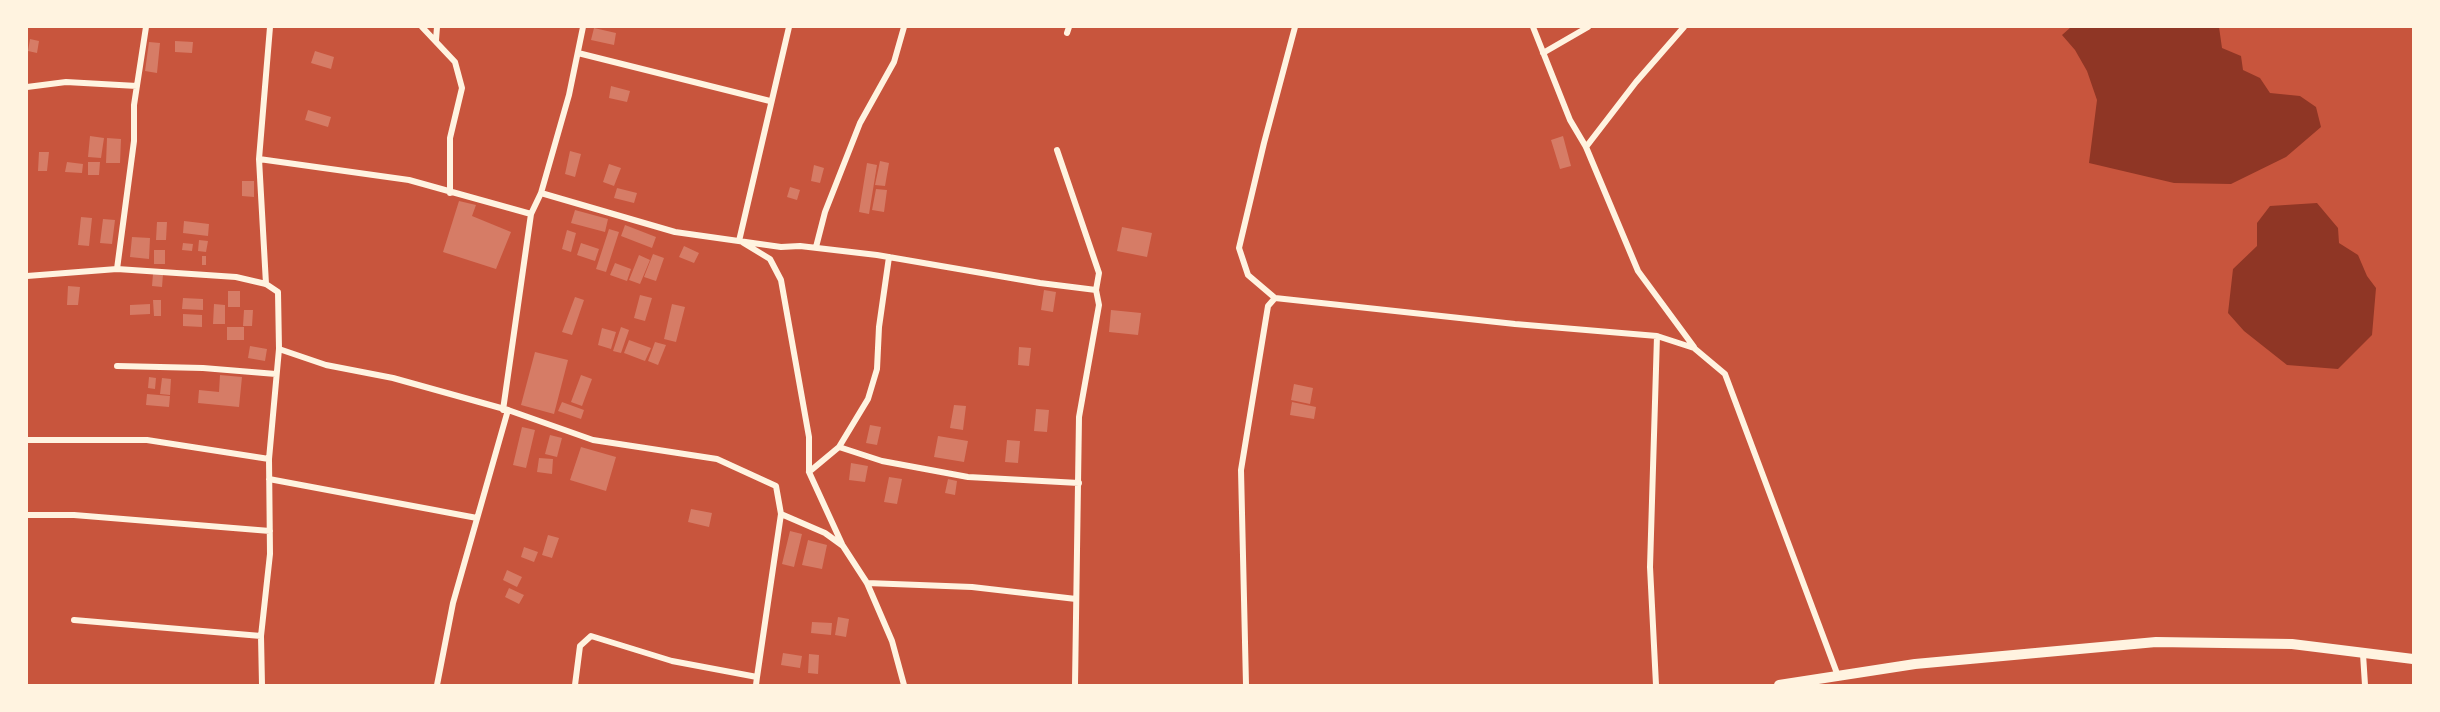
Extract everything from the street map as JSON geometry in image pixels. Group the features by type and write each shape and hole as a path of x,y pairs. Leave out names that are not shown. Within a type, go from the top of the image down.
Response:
{"street":[{"path":"117,269 134,141 136,86 146,27"},
{"path":"266,284 259,159 270,27"},
{"path":"422,27 455,62 462,88 450,138 450,193"},
{"path":"436,40 437,27"},
{"path":"437,685 453,603 506,410 531,213 541,193 569,95 583,27"},
{"path":"739,241 789,27"},
{"path":"816,247 825,212 860,123 894,62 904,27"},
{"path":"1295,27 1239,248 1248,275 1275,298 1504,323 1657,336 1694,348"},
{"path":"1533,27 1570,120 1586,147 1638,272 1694,348 1725,374 1838,676"},
{"path":"1543,53 1588,27"},
{"path":"1586,147 1636,82 1684,27"},
{"path":"578,53 771,101"},
{"path":"27,87 66,82 136,86"},
{"path":"1058,150 1099,273 1096,290 1100,305 1079,417 1075,685"},
{"path":"259,159 409,180 450,193 531,213"},
{"path":"541,193 675,232 781,247 816,247 889,257 1040,284 1096,290"},
{"path":"739,241 770,259 781,280 809,437 809,472 843,546 867,583 892,641 904,685"},
{"path":"809,472 839,447 864,407 877,369 879,327 889,257"},
{"path":"27,276 117,269 236,277 266,284 278,292 279,349 269,459 270,531 261,636 262,685"},
{"path":"1246,685 1241,470 1268,306 1275,298"},
{"path":"1656,685 1650,567 1657,336"},
{"path":"279,349 326,365 393,378 506,410 600,441 685,453 726,463 776,486 781,514 756,685"},
{"path":"117,366 276,374"},
{"path":"27,440 147,440 269,459"},
{"path":"839,447 882,461 968,477 1079,483"},
{"path":"269,479 477,518"},
{"path":"781,514 825,533 843,546"},
{"path":"27,515 74,515 270,531"},
{"path":"867,583 972,587 1076,599"},
{"path":"74,620 261,636"},
{"path":"575,685 580,646 591,636 672,661 758,677"},
{"path":"1779,685 1915,664 2156,642 2292,644 2413,659"},
{"path":"2364,654 2365,685"}],"shaded area":[{"path":"2071,27 2219,27 2222,48 2241,56 2243,70 2260,78 2270,93 2300,96 2316,107 2321,127 2286,157 2231,184 2174,183 2089,163 2097,100 2087,71 2075,50 2062,35"},
{"path":"2317,203 2338,228 2339,243 2358,255 2367,276 2376,288 2372,335 2338,369 2287,365 2244,331 2228,313 2233,269 2257,246 2257,223 2270,206"}],"building":[{"path":"594,28 616,33 614,45 591,40"},
{"path":"30,39 39,41 37,53 28,51"},
{"path":"175,41 193,42 192,53 175,52"},
{"path":"149,42 160,43 157,73 145,71"},
{"path":"315,51 334,57 331,69 311,63"},
{"path":"611,86 630,91 627,102 609,98"},
{"path":"308,110 331,117 328,127 305,120"},
{"path":"90,136 104,138 101,158 88,157"},
{"path":"1563,136 1571,166 1560,169 1551,140"},
{"path":"107,138 121,139 120,163 106,163"},
{"path":"570,151 581,154 575,177 565,174"},
{"path":"39,152 49,152 47,171 38,171"},
{"path":"880,161 889,163 885,186 875,185"},
{"path":"67,162 83,164 82,173 65,172"},
{"path":"88,162 100,162 99,175 88,175"},
{"path":"867,163 877,165 869,214 859,212"},
{"path":"609,164 621,168 614,186 603,182"},
{"path":"814,165 824,168 820,183 811,181"},
{"path":"242,181 254,181 254,197 242,196"},
{"path":"790,187 800,190 797,200 787,197"},
{"path":"617,188 637,193 634,203 614,198"},
{"path":"876,189 887,190 884,212 872,210"},
{"path":"459,201 476,205 472,216 511,232 496,269 443,252"},
{"path":"575,210 608,219 605,232 571,223"},
{"path":"81,217 92,218 89,246 78,245"},
{"path":"103,219 115,220 112,244 100,243"},
{"path":"184,221 209,224 208,236 183,233"},
{"path":"157,222 167,222 166,240 156,240"},
{"path":"625,225 656,237 652,248 621,236"},
{"path":"1122,227 1152,233 1147,257 1117,251"},
{"path":"609,229 619,232 606,272 596,269"},
{"path":"567,230 576,233 571,252 562,249"},
{"path":"132,237 150,238 149,259 130,257"},
{"path":"199,240 208,241 206,252 198,251"},
{"path":"183,243 193,244 192,251 182,250"},
{"path":"581,243 599,249 595,261 577,255"},
{"path":"684,246 699,253 694,263 679,257"},
{"path":"154,250 165,250 165,264 154,264"},
{"path":"653,254 664,258 656,281 644,277"},
{"path":"639,255 650,260 640,284 629,280"},
{"path":"202,256 206,256 206,265 202,265"},
{"path":"615,263 631,269 627,281 610,275"},
{"path":"153,274 163,274 162,287 152,286"},
{"path":"68,286 80,287 78,305 67,305"},
{"path":"1044,290 1056,292 1053,312 1041,310"},
{"path":"228,291 240,291 240,307 228,307"},
{"path":"640,295 652,298 645,321 634,318"},
{"path":"575,297 584,300 572,335 562,332"},
{"path":"183,298 203,299 203,310 182,309"},
{"path":"153,300 161,300 161,316 154,316"},
{"path":"150,304 150,314 130,315 130,305"},
{"path":"214,304 225,305 225,324 213,324"},
{"path":"672,304 685,307 676,342 664,339"},
{"path":"244,310 253,310 252,326 243,326"},
{"path":"1111,310 1141,313 1138,335 1109,332"},
{"path":"183,314 202,315 202,327 183,326"},
{"path":"227,327 244,327 244,340 227,340"},
{"path":"621,327 629,330 621,353 613,351"},
{"path":"602,328 616,332 611,349 598,345"},
{"path":"629,340 651,348 645,361 624,353"},
{"path":"655,342 666,345 658,365 648,361"},
{"path":"250,346 267,349 265,361 248,358"},
{"path":"1019,347 1031,348 1029,366 1018,365"},
{"path":"535,352 568,360 554,414 521,405"},
{"path":"220,375 242,377 239,407 198,403 199,390 219,392"},
{"path":"581,375 592,379 582,406 571,402"},
{"path":"149,377 156,378 155,389 148,388"},
{"path":"162,378 171,379 170,395 160,394"},
{"path":"1294,384 1313,388 1310,404 1291,400"},
{"path":"147,394 170,396 169,407 146,405"},
{"path":"562,402 584,410 581,419 558,411"},
{"path":"1292,402 1316,407 1314,419 1290,415"},
{"path":"954,405 966,406 963,430 950,428"},
{"path":"1036,409 1049,410 1047,432 1034,431"},
{"path":"870,425 881,427 877,445 866,443"},
{"path":"522,427 535,430 526,468 513,465"},
{"path":"550,435 562,438 557,457 545,454"},
{"path":"938,436 968,441 964,462 934,457"},
{"path":"1007,440 1020,441 1018,463 1005,462"},
{"path":"581,447 616,457 606,491 570,480"},
{"path":"539,458 553,459 552,474 537,472"},
{"path":"851,463 868,466 865,482 849,480"},
{"path":"889,477 902,479 897,504 884,502"},
{"path":"948,479 957,481 955,495 945,493"},
{"path":"691,509 712,513 709,527 688,522"},
{"path":"790,531 802,534 794,567 782,564"},
{"path":"548,535 559,538 552,558 542,555"},
{"path":"808,540 827,545 822,569 802,565"},
{"path":"524,547 538,552 534,562 521,557"},
{"path":"507,570 522,577 517,587 503,580"},
{"path":"509,588 524,595 519,604 505,597"},
{"path":"838,617 849,619 846,637 835,635"},
{"path":"812,622 832,623 831,635 811,633"},
{"path":"783,653 802,656 800,668 781,665"},
{"path":"809,654 819,655 818,674 808,673"}]}
